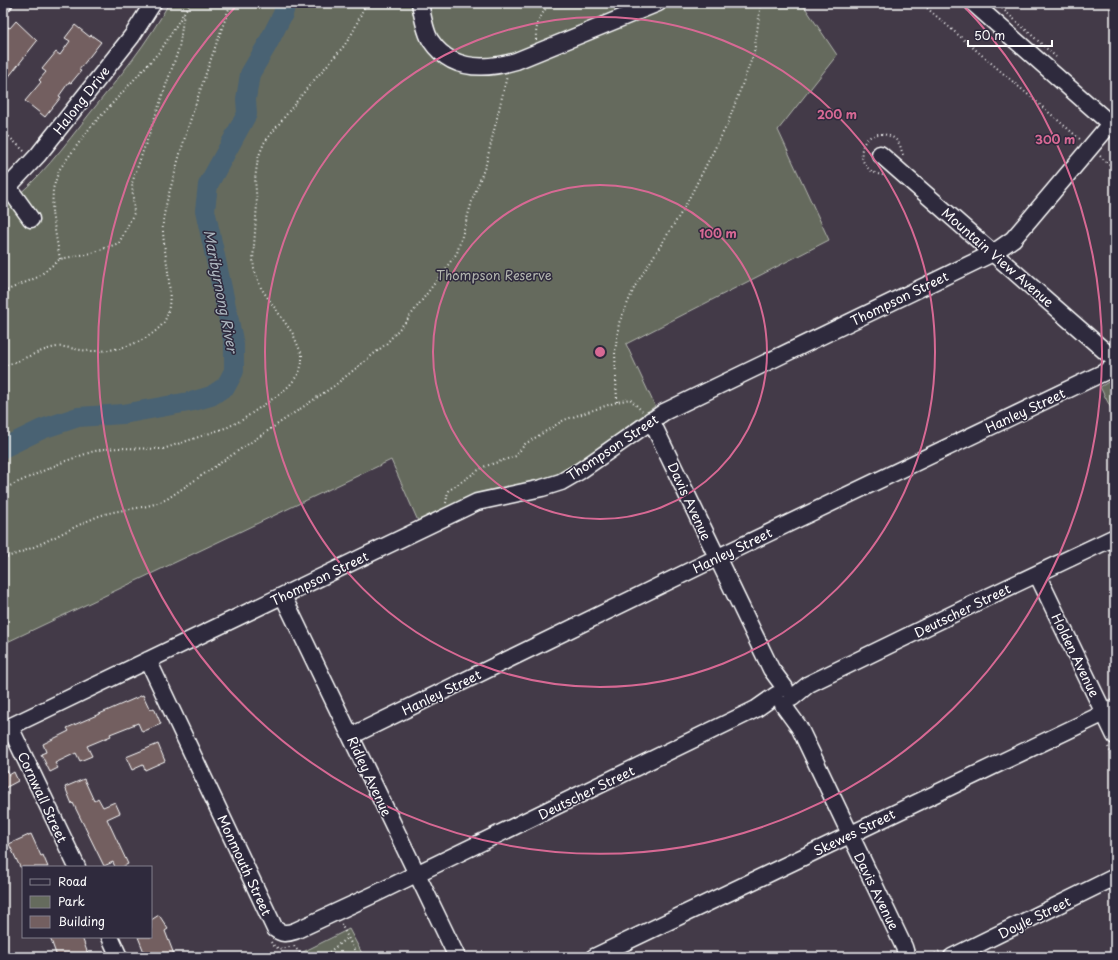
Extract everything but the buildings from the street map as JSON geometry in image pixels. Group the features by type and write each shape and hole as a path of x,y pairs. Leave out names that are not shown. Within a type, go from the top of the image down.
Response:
{"street":[{"name":"Halong Drive","path":"5,189 38,154 132,36 153,3"},
{"path":"420,3 430,40 442,54 451,60 468,66 479,67 491,67 510,63 658,3"},
{"path":"973,3 1113,126"},
{"name":"Thompson Street","path":"6,729 448,515 478,502 542,488 561,482 580,471 664,412 993,252 1013,238 1090,148 1113,126"},
{"name":"Mountain View Avenue","path":"880,154 1115,360"},
{"path":"5,189 31,219"},
{"name":"Hanley Street","path":"351,736 717,557 1115,367"},
{"name":"Davis Avenue","path":"652,420 850,834 911,954"},
{"name":"Deutscher Street","path":"416,874 1115,537"},
{"name":"Holden Avenue","path":"1037,574 1110,711 1110,739"},
{"name":"Ridley Avenue","path":"283,596 457,957"},
{"name":"Monmouth Street","path":"148,660 275,929 282,934 289,934 416,874"},
{"name":"Skewes Street","path":"594,957 1110,711"},
{"name":"Cornwall Street","path":"6,729 75,866"},
{"name":"Doyle Street","path":"948,953 1115,877"},
{"path":"110,938 119,957"}],"path":[{"path":"60,259 52,213 52,189 59,170 89,129 161,50 190,3"},
{"path":"3,366 22,360 41,350 59,346 82,351 105,350 125,346 146,338 161,326 168,313 170,298 163,225 167,204 189,122 231,3"},
{"path":"3,489 63,462 92,452 118,448 163,449 228,427 242,420 275,398 290,385 299,373 302,363 302,355 300,350 293,334 261,288 254,270 253,260 257,210 255,179 258,158 264,143 308,87 344,46 353,32 366,3"},
{"path":"537,52 537,23 540,15 550,3"},
{"path":"617,402 615,352 619,323 635,286 682,210 728,125 754,53 761,3"},
{"path":"921,3 1115,170"},
{"path":"3,292 38,277 60,259 92,253 119,243 134,213 132,183 179,48 184,14"},
{"path":"3,558 47,541 99,516 152,505 167,499 334,386 386,344 408,319 457,254 473,198 486,164 510,63"},
{"path":"3,131 25,152"},
{"path":"448,515 446,506 448,492 483,467 516,456 525,444 564,420 630,399 652,420"},
{"path":"1110,739 1115,762"},
{"path":"340,922 358,957"},
{"path":"323,957 348,937"},
{"path":"294,946 303,957"},
{"path":"911,954 929,957 948,953"}],"green space":[{"name":"Thompson Reserve","path":"169,3 802,3 837,55 778,130 829,240 626,344 655,406 564,475 463,500 418,521 391,460 3,644 3,207 28,186 61,150 133,59 161,18"},
{"path":"1115,378 1115,416 1100,387"},
{"path":"349,929 364,957 293,957"}],"waterway":[{"name":"Maribyrnong River","path":"3,448 42,429 78,417 123,414 194,401 211,396 226,386 234,371 234,345 205,210 208,185 247,114 246,99 250,74 283,14 286,3"}]}
